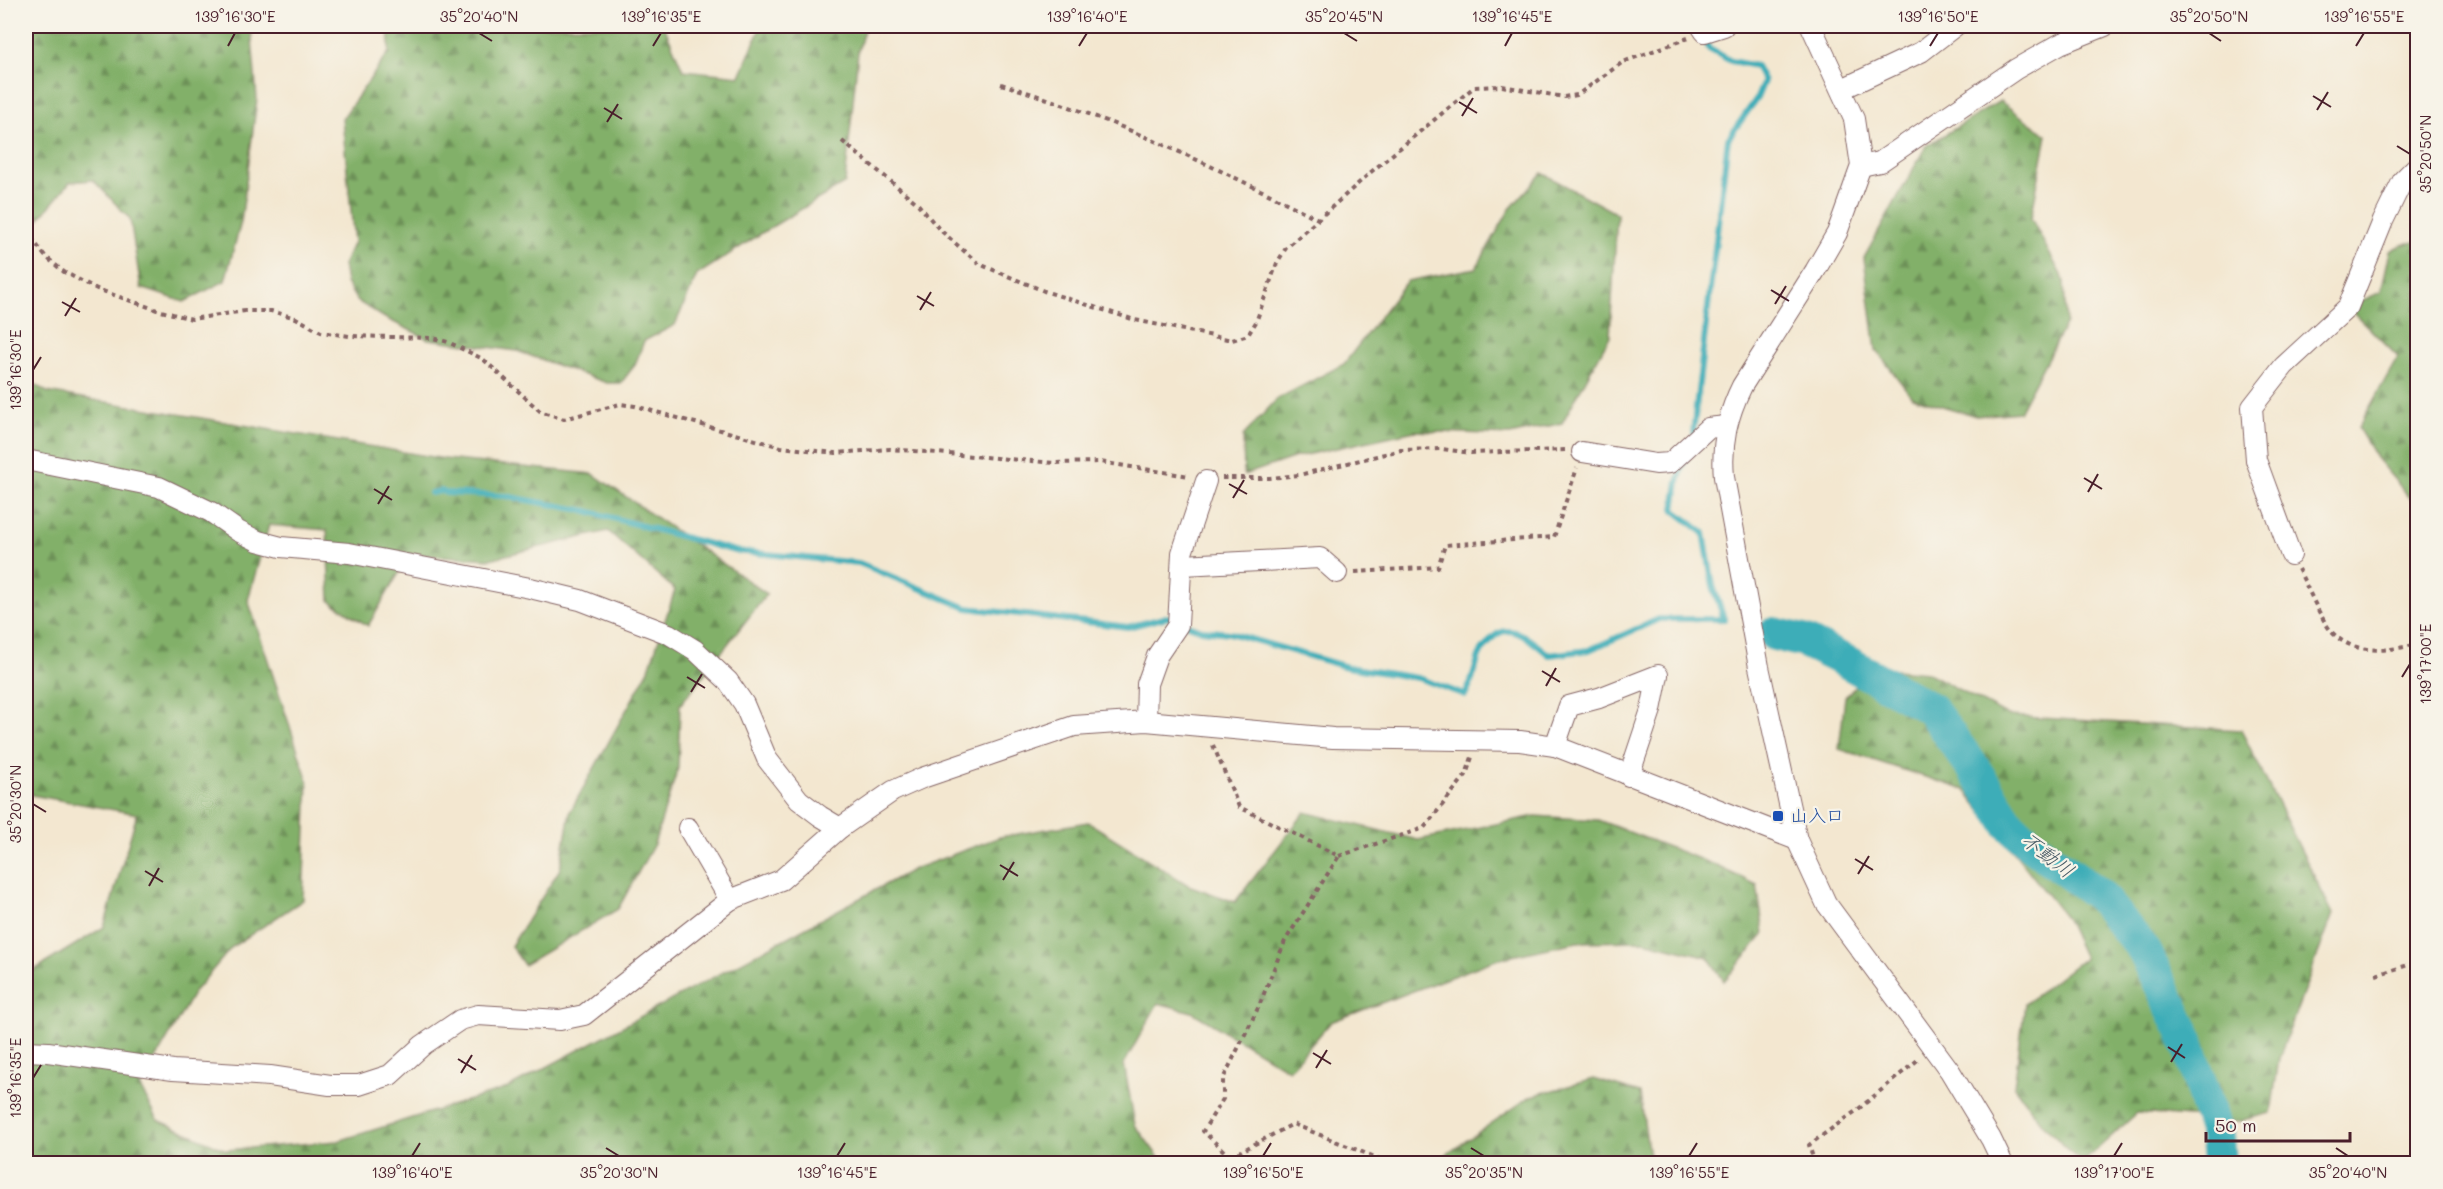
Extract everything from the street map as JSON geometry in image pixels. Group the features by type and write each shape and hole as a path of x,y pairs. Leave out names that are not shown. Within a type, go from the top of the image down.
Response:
{"street":[{"path":"1703,29 1724,26"},
{"path":"1811,26 1854,119 1861,166 1837,233 1815,272 1742,386 1726,426 1722,453 1724,477 1759,667 1797,840 1826,903 1950,1071 1991,1139 2003,1164"},
{"path":"1842,89 1921,52 1955,26"},
{"path":"1861,166 1880,162 2016,69 2060,44 2105,26"},
{"path":"2291,555 2256,460 2253,407 2284,366 2348,307 2383,221 2403,180 2418,165"},
{"path":"1582,452 1656,464 1670,463 1708,428 1726,426"},
{"path":"26,460 159,487 211,512 238,531 258,541 280,547 349,553 530,588 580,600 669,634 695,650 729,681 744,704 767,759 799,800 840,828"},
{"path":"1146,721 1147,684 1156,656 1178,625 1182,554 1206,481"},
{"path":"1183,565 1320,558 1337,573"},
{"path":"1555,746 1569,706 1599,698 1658,675 1651,710 1629,776"},
{"path":"26,1051 48,1052 173,1070 270,1076 330,1085 358,1084 390,1075 423,1045 460,1020 478,1015 561,1020 584,1016 730,900 781,880 840,828 894,791 933,774 1074,726 1146,721 1333,738 1520,741 1555,746 1797,840"},
{"path":"688,828 730,900"}],"path":[{"path":"842,141 909,196 939,229 979,264 1044,291 1135,320 1232,340 1248,335 1256,322 1277,263 1286,248 1371,172 1473,87 1503,86 1564,97 1577,95 1623,62 1703,29"},
{"path":"1001,84 1060,101 1202,162 1318,219"},
{"path":"26,231 45,256 64,272 97,289 157,310 192,319 245,311 271,311 296,318 321,332 349,336 433,338 448,342 483,359 540,411 564,419 620,404 635,406 781,447 836,453 890,449 1055,463 1100,462 1182,474 1206,481 1220,477 1270,478 1299,475 1401,450 1442,449 1471,453 1531,449 1582,452 1554,537 1445,545 1438,567 1337,573"},
{"path":"2291,555 2331,631 2355,647 2390,651 2418,644"},
{"path":"1205,725 1239,807 1339,856"},
{"path":"1230,1157 1203,1131 1223,1099 1223,1079 1259,1006 1285,940 1339,856 1424,828 1466,775 1478,740"},
{"path":"2376,975 2418,962"},
{"path":"1815,1164 1809,1145 1856,1111 1933,1047"},
{"path":"1221,1164 1293,1124 1392,1164"}],"green space":[{"path":"26,26 251,26 257,99 241,222 225,281 184,302 141,288 130,219 93,180 70,182 35,224 26,225"},
{"path":"389,26 664,26 683,70 740,76 761,26 865,26 858,52 845,183 697,275 675,325 644,341 635,365 621,383 607,383 517,351 428,339 357,301 346,283 343,265 354,242 342,119 389,52"},
{"path":"2000,101 2047,135 2031,218 2064,281 2066,323 2019,412 1976,416 1912,397 1876,350 1864,258 1926,146"},
{"path":"1542,173 1617,214 1610,336 1562,423 1510,435 1415,431 1296,457 1244,475 1243,436 1277,399 1344,364 1407,281 1476,268 1510,209"},
{"path":"2417,240 2417,506 2376,458 2358,428 2398,357 2348,307 2381,292 2390,251"},
{"path":"26,379 47,392 445,459 593,474 767,594 680,705 678,768 654,844 618,909 524,965 511,946 560,869 570,812 649,669 675,590 608,531 490,559 410,554 368,626 330,601 327,530 269,525 248,600 308,781 303,900 232,947 194,992 140,1087 158,1120 226,1150 338,1141 508,1088 914,869 1000,837 1088,822 1188,885 1235,902 1305,812 1418,840 1535,816 1598,820 1710,863 1757,885 1764,934 1724,981 1708,957 1644,941 1577,942 1498,959 1331,1022 1289,1070 1192,1012 1158,1003 1124,1064 1135,1125 1163,1163 26,1163 26,975 104,927 137,814 32,795 26,780"},
{"path":"1874,668 1928,673 2008,716 2241,730 2333,914 2279,1058 2271,1113 2239,1121 2137,1113 2082,1163 2045,1127 2014,1087 2025,1004 2084,958 2065,917 1965,790 1839,749 1845,697"},
{"path":"1594,1079 1640,1093 1648,1163 1434,1163 1531,1096"}],"waterway":[{"path":"1693,433 1728,139 1757,98 1764,81 1756,66 1731,61 1709,49 1703,36"},
{"path":"431,493 441,491 505,496 587,511 735,551 859,563 967,608 1128,627 1167,617 1202,630 1230,633 1347,667 1418,678 1465,695 1481,652 1497,634 1505,631 1520,634 1549,655 1589,650 1659,619 1724,619 1713,586 1704,533 1674,510 1678,482 1686,457"},
{"name":"不動川","path":"1774,634 1804,641 1931,709 1974,769 2009,824 2030,844 2100,896 2144,950 2185,1035 2217,1136 2219,1164"}],"place":[{"name":"山入口","path":"1778,816"}]}
